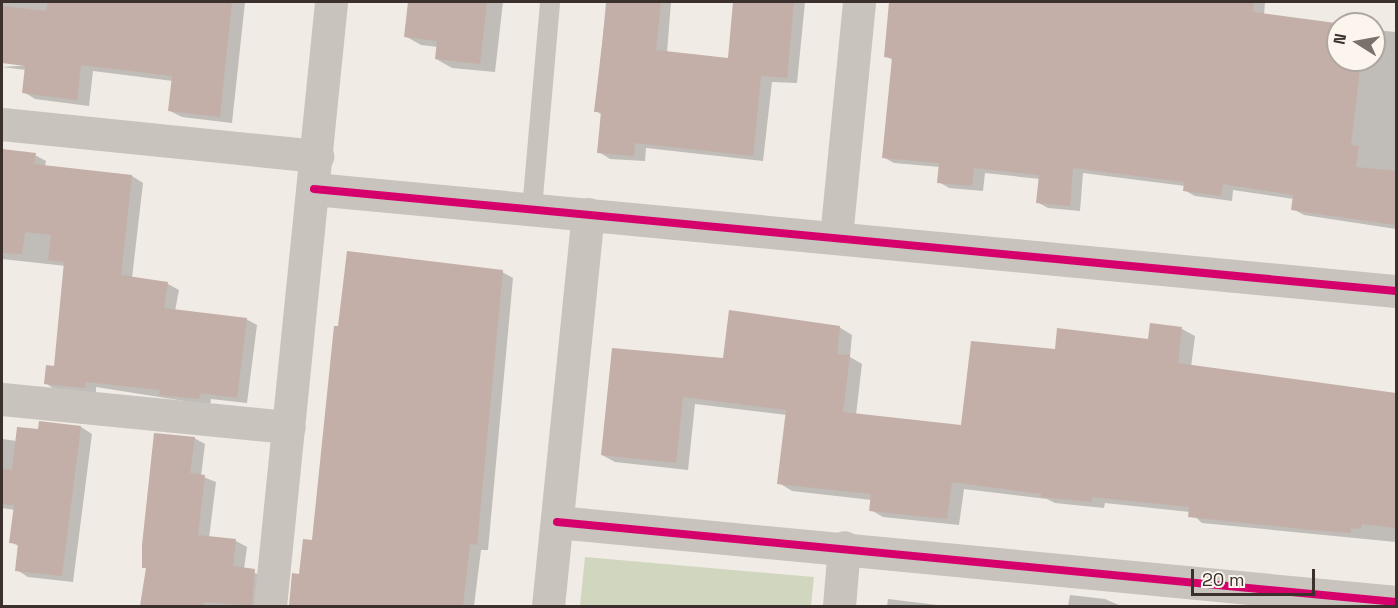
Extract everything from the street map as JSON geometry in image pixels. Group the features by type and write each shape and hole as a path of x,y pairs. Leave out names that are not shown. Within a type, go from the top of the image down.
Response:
{"street":[{"path":"270,606 332,2"},
{"path":"836,237 859,2"},
{"path":"2,124 317,156"},
{"path":"314,189 1396,291"},
{"path":"548,606 588,214"},
{"path":"2,399 289,427"},
{"path":"557,522 1396,602"},
{"path":"839,606 844,548"}],"lane":[{"path":"532,208 550,2"}],"green space":[{"path":"585,557 814,577 811,606 580,606"}],"building":[{"path":"48,2 232,2 220,117 168,111 172,76 81,65 77,100 22,93 25,66 2,63 2,6 46,11"},
{"path":"408,2 487,2 480,64 435,59 437,41 404,37"},
{"path":"607,2 661,2 656,50 728,58 733,2 794,2 787,78 761,76 753,156 635,143 634,156 597,153 601,112 594,112"},
{"path":"889,2 1254,2 1253,12 1326,22 1326,72 1360,72 1351,145 1359,146 1356,167 1396,171 1396,225 1291,210 1293,195 1223,184 1221,196 1183,191 1184,182 1073,168 1070,206 1036,203 1039,175 974,168 972,186 937,183 939,163 882,158 892,58 884,57"},
{"path":"2,149 36,153 34,164 132,175 121,275 168,282 164,308 247,318 237,398 200,393 199,399 159,395 160,390 86,382 85,388 44,384 46,365 54,366 64,262 48,260 51,235 25,232 22,254 2,253"},
{"path":"347,251 503,270 477,545 470,544 463,606 289,606 292,573 299,574 303,539 312,540 334,326 338,326"},
{"path":"729,310 840,326 837,354 850,355 843,412 961,425 971,341 1055,349 1057,328 1148,339 1150,323 1182,327 1178,363 1396,393 1396,528 1362,524 1361,529 1351,528 1351,533 1312,530 1188,517 1189,507 1092,497 1092,502 1041,497 1041,494 952,482 947,519 869,511 871,494 777,484 786,410 683,397 676,463 601,455 612,348 723,358"},
{"path":"39,421 81,426 62,576 15,571 18,544 9,543 14,505 2,504 2,469 12,470 17,427 38,429"},
{"path":"154,433 195,437 190,473 205,475 198,535 236,539 233,566 255,569 252,606 205,602 204,606 140,606 146,568 142,568 142,545"}],"cycle path":[{"path":"314,189 1396,291"},
{"path":"557,522 1396,602"}]}
